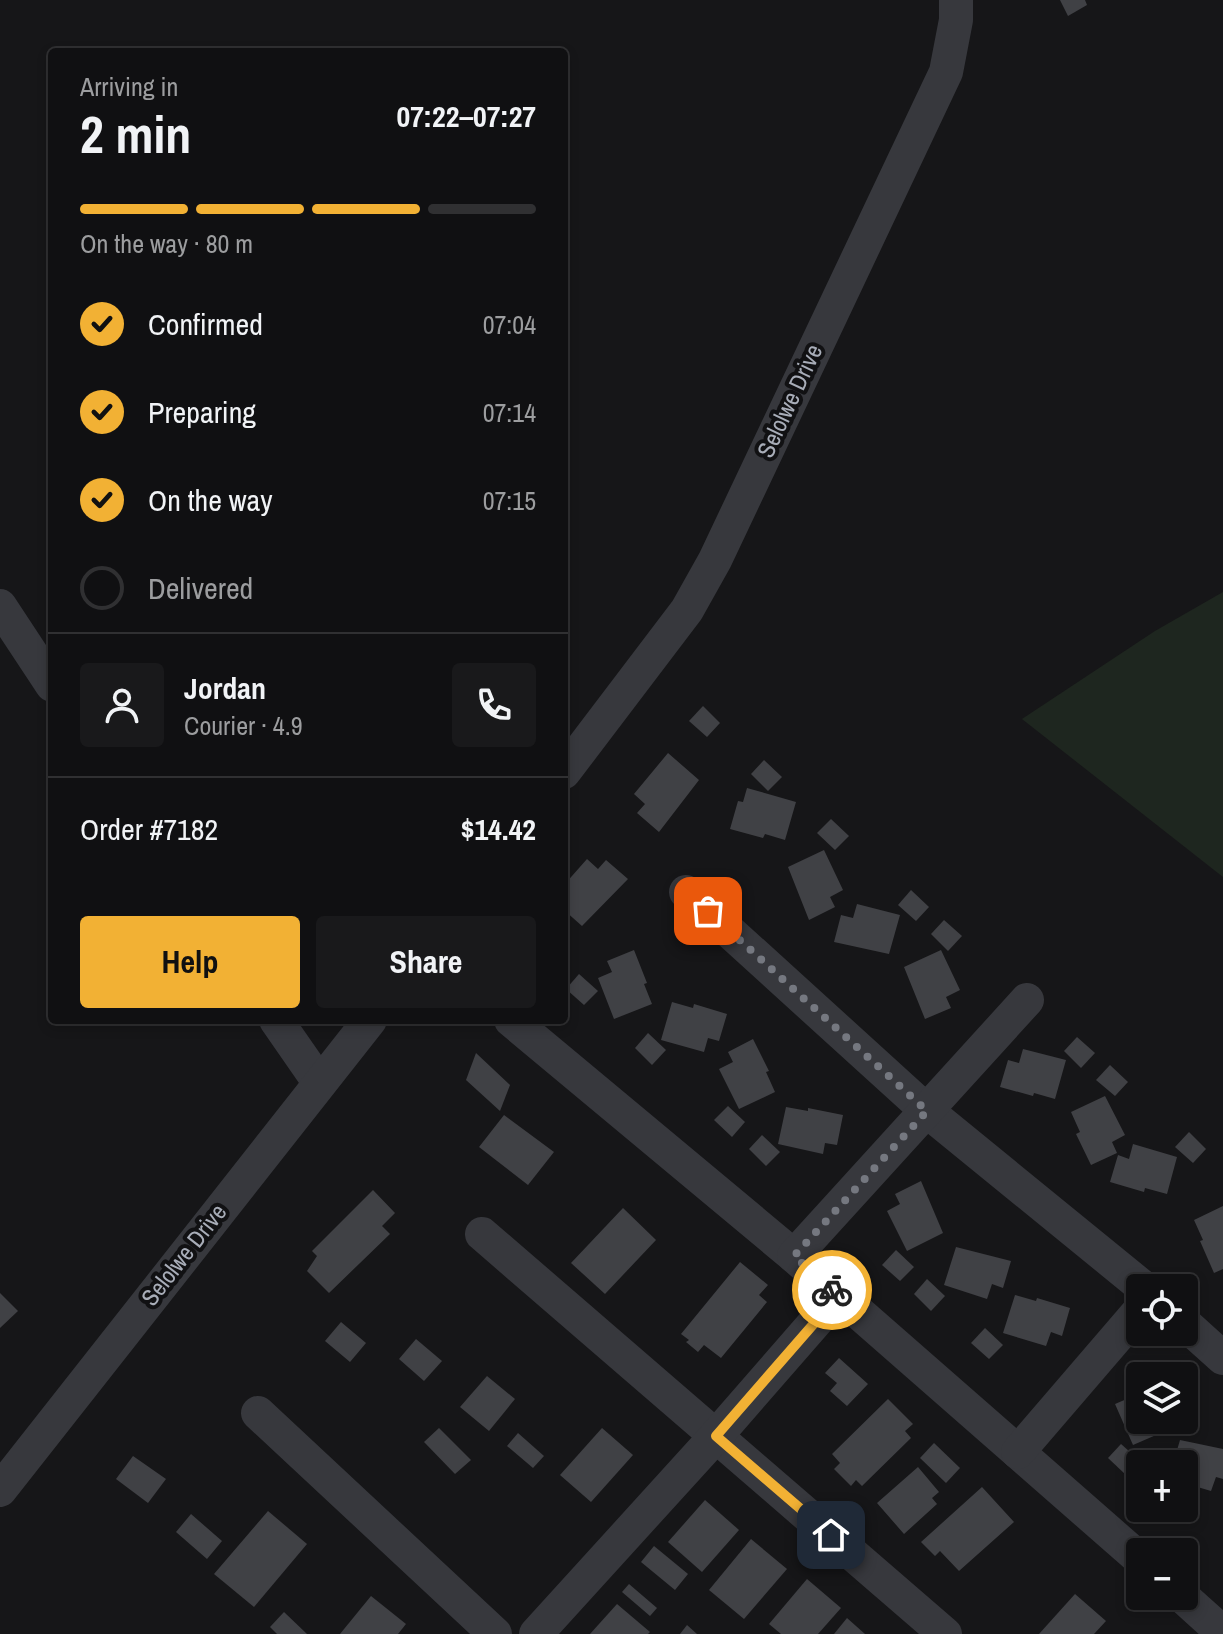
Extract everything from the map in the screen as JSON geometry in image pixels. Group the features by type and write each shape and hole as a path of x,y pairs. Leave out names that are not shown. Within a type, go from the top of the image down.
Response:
{"street":[{"name":"Selolwe Drive","path":"568,767 679,621 715,560 946,72 956,20 956,0"},
{"path":"0,606 48,679"},
{"path":"686,892 927,1111 1127,1274"},
{"path":"794,1256 1027,1000"},
{"path":"279,1024 319,1082"},
{"name":"Selolwe Drive","path":"0,1490 367,1024"},
{"path":"516,1024 794,1256 1126,1547"},
{"path":"482,1234 945,1634"},
{"path":"536,1634 838,1296"},
{"path":"1018,1452 1126,1326"},
{"path":"1198,1336 1223,1358"},
{"path":"258,1413 495,1634"},
{"path":"1198,1610 1223,1633"}],"shaded area":[{"path":"1223,592 1223,877 1022,719 1155,631"}],"building":[{"path":"1060,0 1085,0 1087,5 1068,16"},
{"path":"703,706 720,723 707,737 689,721"},
{"path":"668,753 699,780 659,832 637,813 645,804 634,794"},
{"path":"764,760 782,777 768,791 751,774"},
{"path":"747,788 796,802 785,840 730,829 738,801 743,802"},
{"path":"831,819 849,836 835,850 817,833"},
{"path":"824,850 843,890 830,897 835,907 809,920 788,867"},
{"path":"587,859 598,869 606,860 628,879 582,926 568,914 568,880"},
{"path":"911,890 929,907 916,921 898,905"},
{"path":"857,904 900,915 889,954 834,942 841,915 853,918"},
{"path":"944,920 962,936 948,951 931,934"},
{"path":"634,950 652,1004 614,1019 598,978 612,972 607,961"},
{"path":"941,950 960,990 946,997 951,1008 925,1019 904,967"},
{"path":"579,974 598,991 584,1005 568,991"},
{"path":"672,1002 693,1008 694,1004 727,1014 719,1041 708,1038 704,1052 661,1040"},
{"path":"648,1033 666,1050 652,1065 635,1048"},
{"path":"1077,1037 1095,1053 1081,1068 1064,1051"},
{"path":"753,1039 769,1071 766,1072 775,1092 739,1109 719,1069 733,1062 728,1052"},
{"path":"1023,1049 1066,1060 1055,1099 1000,1087 1008,1060 1019,1063"},
{"path":"476,1053 510,1085 500,1111 466,1080"},
{"path":"1110,1065 1128,1082 1115,1096 1096,1080"},
{"path":"1105,1096 1125,1135 1112,1142 1117,1153 1091,1165 1076,1134 1080,1132 1071,1112"},
{"path":"728,1106 745,1122 732,1137 714,1120"},
{"path":"786,1107 843,1115 837,1145 825,1143 823,1154 778,1144"},
{"path":"504,1115 554,1152 528,1185 479,1147"},
{"path":"1189,1132 1206,1149 1193,1163 1175,1147"},
{"path":"762,1135 780,1152 766,1166 749,1149"},
{"path":"1133,1144 1177,1157 1167,1194 1145,1188 1144,1192 1110,1182 1118,1155 1129,1159"},
{"path":"921,1181 943,1233 907,1251 887,1211 900,1204 895,1194"},
{"path":"373,1190 395,1213 382,1226 390,1234 329,1293 307,1271 317,1256 312,1251"},
{"path":"1223,1206 1223,1269 1214,1273 1194,1220"},
{"path":"623,1208 656,1240 605,1294 571,1263"},
{"path":"956,1247 1011,1261 1003,1288 992,1284 987,1299 944,1285"},
{"path":"896,1250 914,1267 900,1281 882,1265"},
{"path":"740,1262 768,1285 759,1295 767,1302 721,1358 704,1345 698,1352 681,1334"},
{"path":"927,1279 945,1296 931,1311 914,1294"},
{"path":"0,1293 18,1311 0,1328"},
{"path":"1015,1295 1070,1308 1062,1336 1051,1332 1046,1346 1003,1333"},
{"path":"341,1322 366,1343 350,1362 325,1341"},
{"path":"985,1328 1003,1345 989,1359 971,1343"},
{"path":"416,1339 442,1361 424,1381 399,1359"},
{"path":"839,1358 868,1384 847,1406 830,1391 837,1383 825,1373"},
{"path":"487,1376 515,1399 489,1431 460,1407"},
{"path":"888,1399 913,1424 905,1431 911,1438 862,1486 856,1480 851,1486 834,1469 840,1463 832,1454"},
{"path":"1126,1399 1126,1429 1115,1404"},
{"path":"439,1428 471,1460 455,1474 424,1442"},
{"path":"602,1428 633,1455 591,1502 560,1475"},
{"path":"518,1433 544,1456 533,1468 507,1446"},
{"path":"1128,1434 1158,1434 1133,1445"},
{"path":"1180,1440 1223,1449 1223,1479 1216,1477 1211,1491 1198,1487 1198,1450 1177,1450"},
{"path":"934,1443 960,1468 946,1483 920,1458"},
{"path":"1121,1444 1128,1450 1126,1475 1108,1458"},
{"path":"133,1456 166,1479 148,1503 116,1479"},
{"path":"918,1467 939,1492 932,1498 937,1504 904,1534 877,1503"},
{"path":"982,1487 1014,1522 959,1571 940,1551 935,1556 921,1542"},
{"path":"705,1500 739,1530 702,1572 668,1542"},
{"path":"268,1511 307,1544 254,1607 214,1574"},
{"path":"191,1514 222,1541 207,1559 176,1532"},
{"path":"751,1539 787,1569 744,1619 709,1590"},
{"path":"654,1546 688,1574 675,1590 641,1562"},
{"path":"807,1579 841,1608 818,1634 781,1634 769,1624"},
{"path":"629,1584 657,1608 650,1616 622,1592"},
{"path":"1075,1594 1106,1621 1094,1634 1039,1634"},
{"path":"371,1596 406,1624 398,1634 340,1634"},
{"path":"617,1604 650,1632 590,1634"},
{"path":"284,1612 307,1634 277,1634 270,1627"},
{"path":"847,1618 865,1634 834,1634"},
{"path":"687,1625 697,1634 680,1634"}],"way so far":[{"path":"708,911 927,1111 794,1256 832,1290"}],"route":[{"path":"831,1535 716,1436 838,1296 832,1290"}]}
